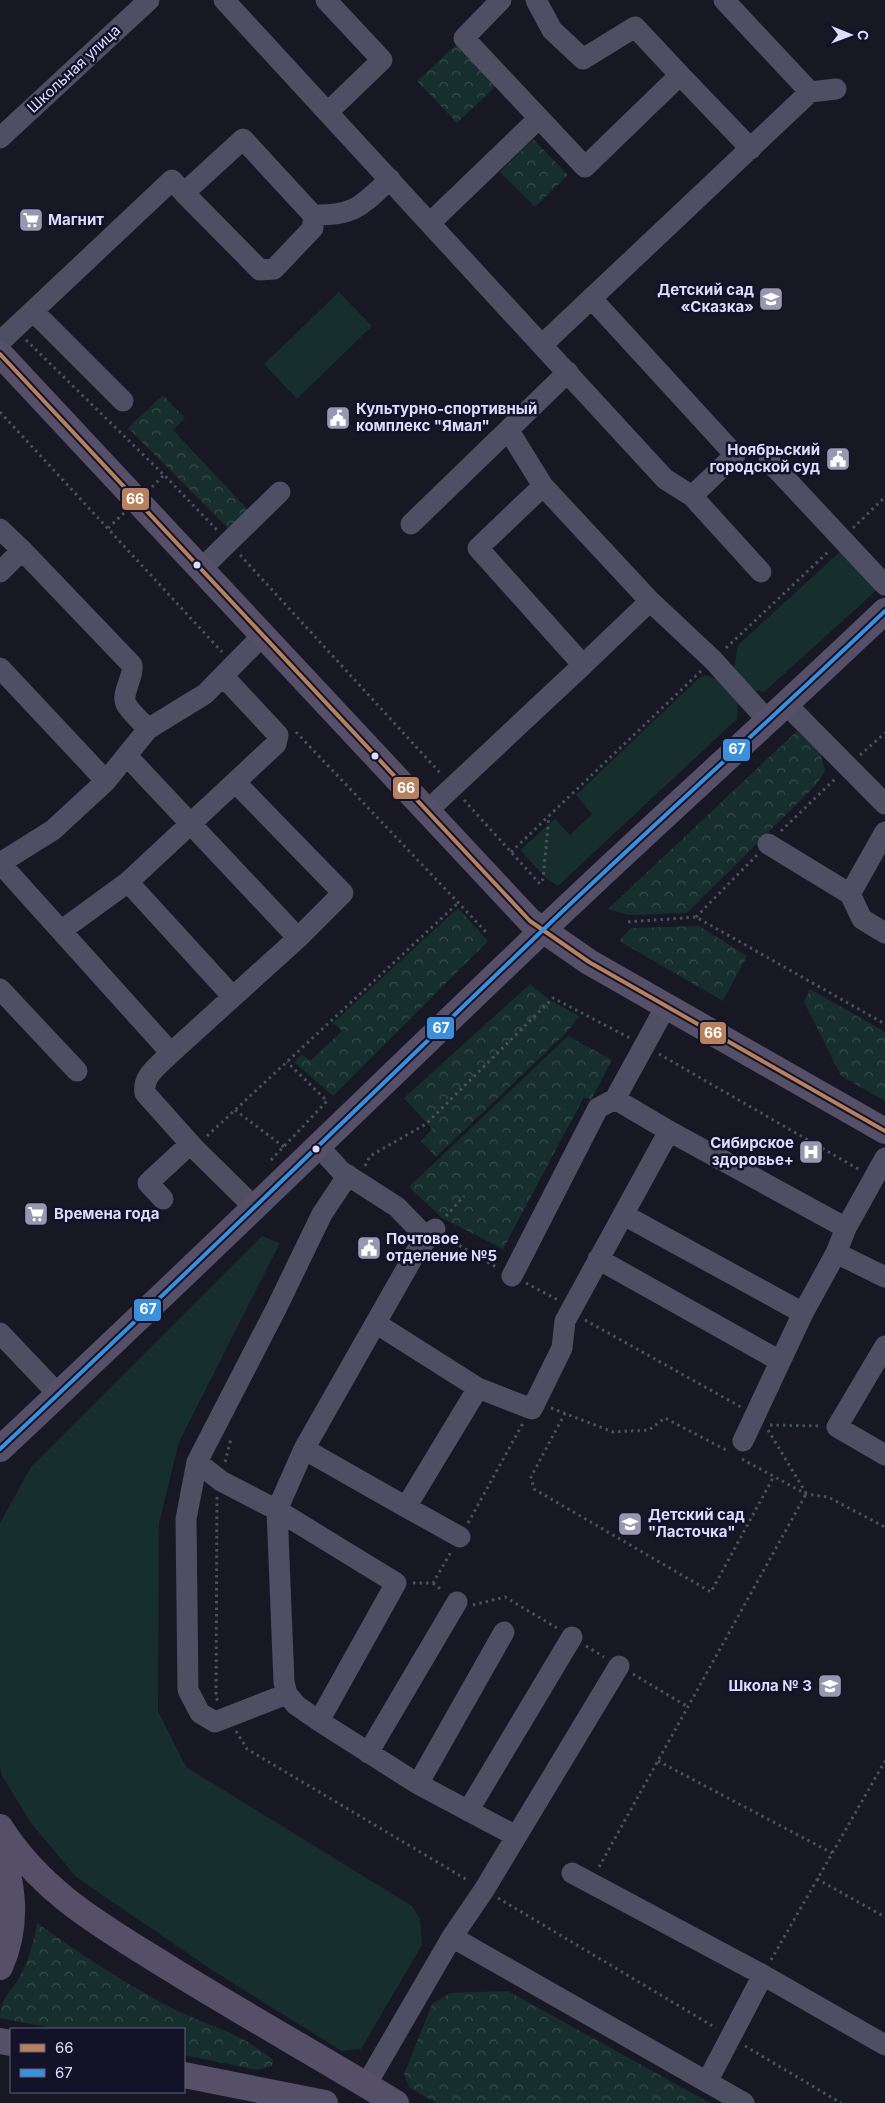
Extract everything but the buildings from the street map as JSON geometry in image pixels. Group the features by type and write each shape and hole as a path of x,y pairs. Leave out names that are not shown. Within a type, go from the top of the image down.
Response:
{"main road":[{"path":"0,354 516,908 542,931 589,962 885,1131"},
{"path":"0,1449 319,1147 542,931 778,714 885,611"},
{"path":"0,1432 55,1397"},
{"path":"0,1471 55,1397"},
{"path":"0,1827 24,1862 43,1882 78,1909 238,2010 396,2103"},
{"path":"0,1838 9,1873 13,1908 9,1948 0,1967"},
{"path":"185,2075 325,2103"}],"street":[{"name":"Школьная улица","path":"0,138 149,0"},
{"path":"224,0 665,478 692,496 761,572"},
{"path":"326,0 382,60 328,112"},
{"path":"501,0 464,38 585,167 680,75"},
{"path":"536,0 552,30 583,59 635,27 751,148"},
{"path":"724,0 810,92"},
{"path":"543,344 810,92 836,89"},
{"path":"430,223 538,119"},
{"path":"7,336 172,180 184,193 260,270 274,269 313,228 313,215 243,139 184,193"},
{"path":"313,215 335,216 360,207 390,179"},
{"path":"592,299 735,455 692,496"},
{"path":"33,311 123,401"},
{"path":"411,524 568,372"},
{"path":"509,431 543,486 650,600 713,660 778,714 848,767 885,804"},
{"path":"770,461 885,585"},
{"path":"543,486 478,548 583,665"},
{"path":"201,569 280,492"},
{"path":"0,529 132,665 133,673 125,694 126,704 148,729"},
{"path":"0,572 22,550"},
{"path":"426,812 650,600"},
{"path":"171,1053 0,863 53,830 106,780 148,729 194,702 223,676 263,635"},
{"path":"0,668 106,780"},
{"path":"62,930 128,882 276,744 278,735 223,676"},
{"path":"126,756 298,938"},
{"path":"236,782 343,893 298,938 171,1053 146,1078 144,1086 145,1093 192,1146 254,1207"},
{"path":"850,894 885,832"},
{"path":"768,844 850,894 862,919 885,933"},
{"path":"128,882 233,997"},
{"path":"0,989 77,1071"},
{"path":"512,1276 598,1108 614,1099 666,1006"},
{"path":"614,1099 846,1228"},
{"path":"377,1324 478,1388 532,1409 562,1348 564,1322 669,1130"},
{"path":"163,1199 148,1183 192,1146"},
{"path":"319,1147 353,1178 397,1207 431,1234 416,1252 377,1324 304,1449 277,1510 284,1682 287,1694 296,1705 368,1753 418,1784 516,1836"},
{"path":"743,1441 803,1313 836,1253 846,1228 885,1158"},
{"path":"287,1694 215,1722 200,1713 188,1690 186,1519 197,1462 276,1309 322,1214 353,1178"},
{"path":"624,1215 803,1313"},
{"path":"836,1253 885,1277"},
{"path":"598,1259 780,1361"},
{"path":"6,1339 55,1397"},
{"path":"885,1346 837,1427 885,1455"},
{"path":"406,1507 478,1388"},
{"path":"304,1449 460,1537"},
{"path":"197,1462 221,1481 277,1510 396,1584 319,1721"},
{"path":"368,1753 457,1602"},
{"path":"418,1784 504,1632"},
{"path":"468,1811 572,1637"},
{"path":"366,2085 452,1938 484,1890 619,1666"},
{"path":"581,1878 763,1975 885,2045"},
{"path":"452,1938 744,2103"},
{"path":"707,2082 763,1975"}],"path":[{"path":"7,336 164,475 454,787 540,884 544,879 549,816"},
{"path":"511,852 885,497"},
{"path":"696,917 768,844 885,733"},
{"path":"192,1146 235,1110 458,903"},
{"path":"628,922 696,917 885,1024"},
{"path":"353,1178 370,1156 426,1124 553,998 644,1045 874,1178"},
{"path":"287,1062 327,1101 314,1114"},
{"path":"235,1110 284,1147"},
{"path":"464,1196 431,1234 557,1300 570,1311 755,1415"},
{"path":"396,1584 433,1583 532,1409 552,1408 614,1432 649,1430 665,1418 806,1494 828,1497 885,1527"},
{"path":"564,1413 532,1477 534,1489 711,1592 774,1476"},
{"path":"806,1494 765,1425 837,1427"},
{"path":"234,1432 216,1504 216,1698 247,1749 841,2103"},
{"path":"581,1878 658,1761 806,1494"},
{"path":"658,1761 832,1853"},
{"path":"763,1975 885,1761"},
{"path":"818,1879 885,1917"}],"green space":[{"path":"457,44 496,86 457,123 417,81"},
{"path":"533,139 568,175 535,207 500,172"},
{"path":"339,292 372,326 297,399 264,364"},
{"path":"163,395 185,418 173,430 250,512 230,530 128,428"},
{"path":"843,549 879,588 764,692 747,688 734,668 738,645"},
{"path":"705,675 723,681 738,699 737,719 558,886 546,878 520,850 555,819 570,835 592,814 576,795 699,678"},
{"path":"797,731 820,752 825,771 815,786 687,913 629,915 608,909"},
{"path":"458,908 488,941 333,1096 294,1062 302,1054 310,1061 342,1031 333,1023"},
{"path":"699,926 747,956 723,1001 619,941 631,928"},
{"path":"530,984 551,1001 579,1016 567,1032 436,1157 421,1141 432,1129 404,1098"},
{"path":"810,989 885,1032 885,1101 841,1076 804,1002"},
{"path":"568,1036 612,1060 591,1100 584,1097 503,1249 442,1218 409,1187"},
{"path":"262,1236 280,1243 179,1442 159,1523 158,1711 186,1767 412,1906 420,1919 422,1945 361,2049 342,2051 212,1970 76,1877 31,1823 2,1776 0,1767 0,1523 31,1467"},
{"path":"37,1923 69,1946 137,1989 172,2008 250,2043 273,2060 272,2066 257,2070 185,2055 185,2028 51,2028 0,2018 0,2011 4,2000 17,1982 33,1944"},
{"path":"508,1991 710,2103 436,2103 410,2088 404,2074 432,2004 450,1993"}],"transit line":[{"name":"66","path":"0,354 530,921 589,962 885,1131"},
{"name":"67","path":"0,1449 476,994 885,611"}],"place":[{"name":"Магнит","path":"31,220"},
{"name":"Детский сад «Сказка»","path":"771,299"},
{"name":"Культурно-спортивный комплекс \"Ямал\"","path":"338,418"},
{"name":"Ноябрьский городской суд","path":"838,459"},
{"name":"Сибирское здоровье+","path":"811,1152"},
{"name":"Времена года","path":"36,1214"},
{"name":"Почтовое отделение №5","path":"369,1248"},
{"name":"Детский сад \"Ласточка\"","path":"630,1524"},
{"name":"Школа № 3","path":"830,1686"}]}
